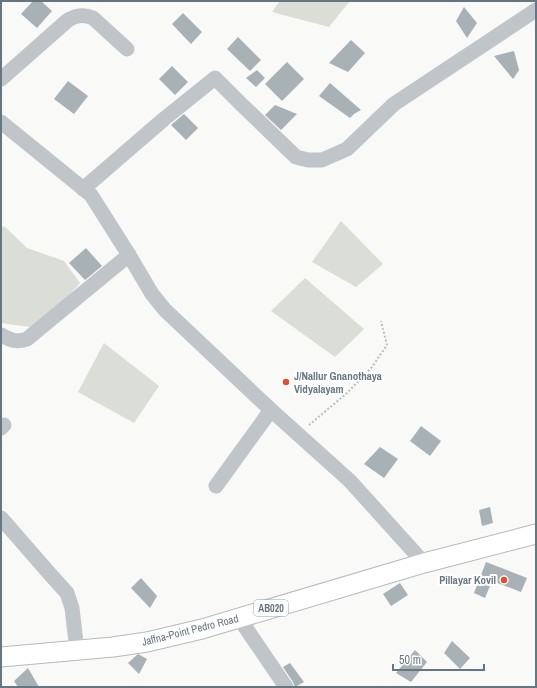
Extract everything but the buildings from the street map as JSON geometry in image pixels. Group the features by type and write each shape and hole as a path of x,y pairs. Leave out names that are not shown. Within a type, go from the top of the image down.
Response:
{"main road":[{"name":"Jaffna-Point Pedro Road","path":"1,657 77,651 147,642 202,629 424,563 536,534"}],"street":[{"path":"83,189 164,119 215,78 296,157 308,160 322,160 347,149 394,104 536,10"},
{"path":"1,80 68,20 75,16 87,15 93,18 127,49"},
{"path":"1,122 91,195 130,255 152,294 165,310 271,410 350,481 424,563"},
{"path":"1,335 19,342 27,339 130,255"},
{"path":"216,486 271,410"},
{"path":"1,518 67,593 72,608 77,651"},
{"path":"239,618 286,687"}],"path":[{"path":"298,434 346,394 372,367 387,345 381,321"}],"shaded area":[{"path":"280,1 349,2 329,27 272,12"},
{"path":"341,221 383,264 356,287 312,262"},
{"path":"4,226 27,248 64,261 80,283 63,302 30,327 1,323 1,228"},
{"path":"305,278 364,329 335,357 271,311"},
{"path":"104,343 159,386 134,423 78,392"}],"place":[{"name":"J/Nallur Gnanothaya Vidyalayam","path":"286,382"},
{"name":"Pillayar Kovil","path":"504,580"}]}
